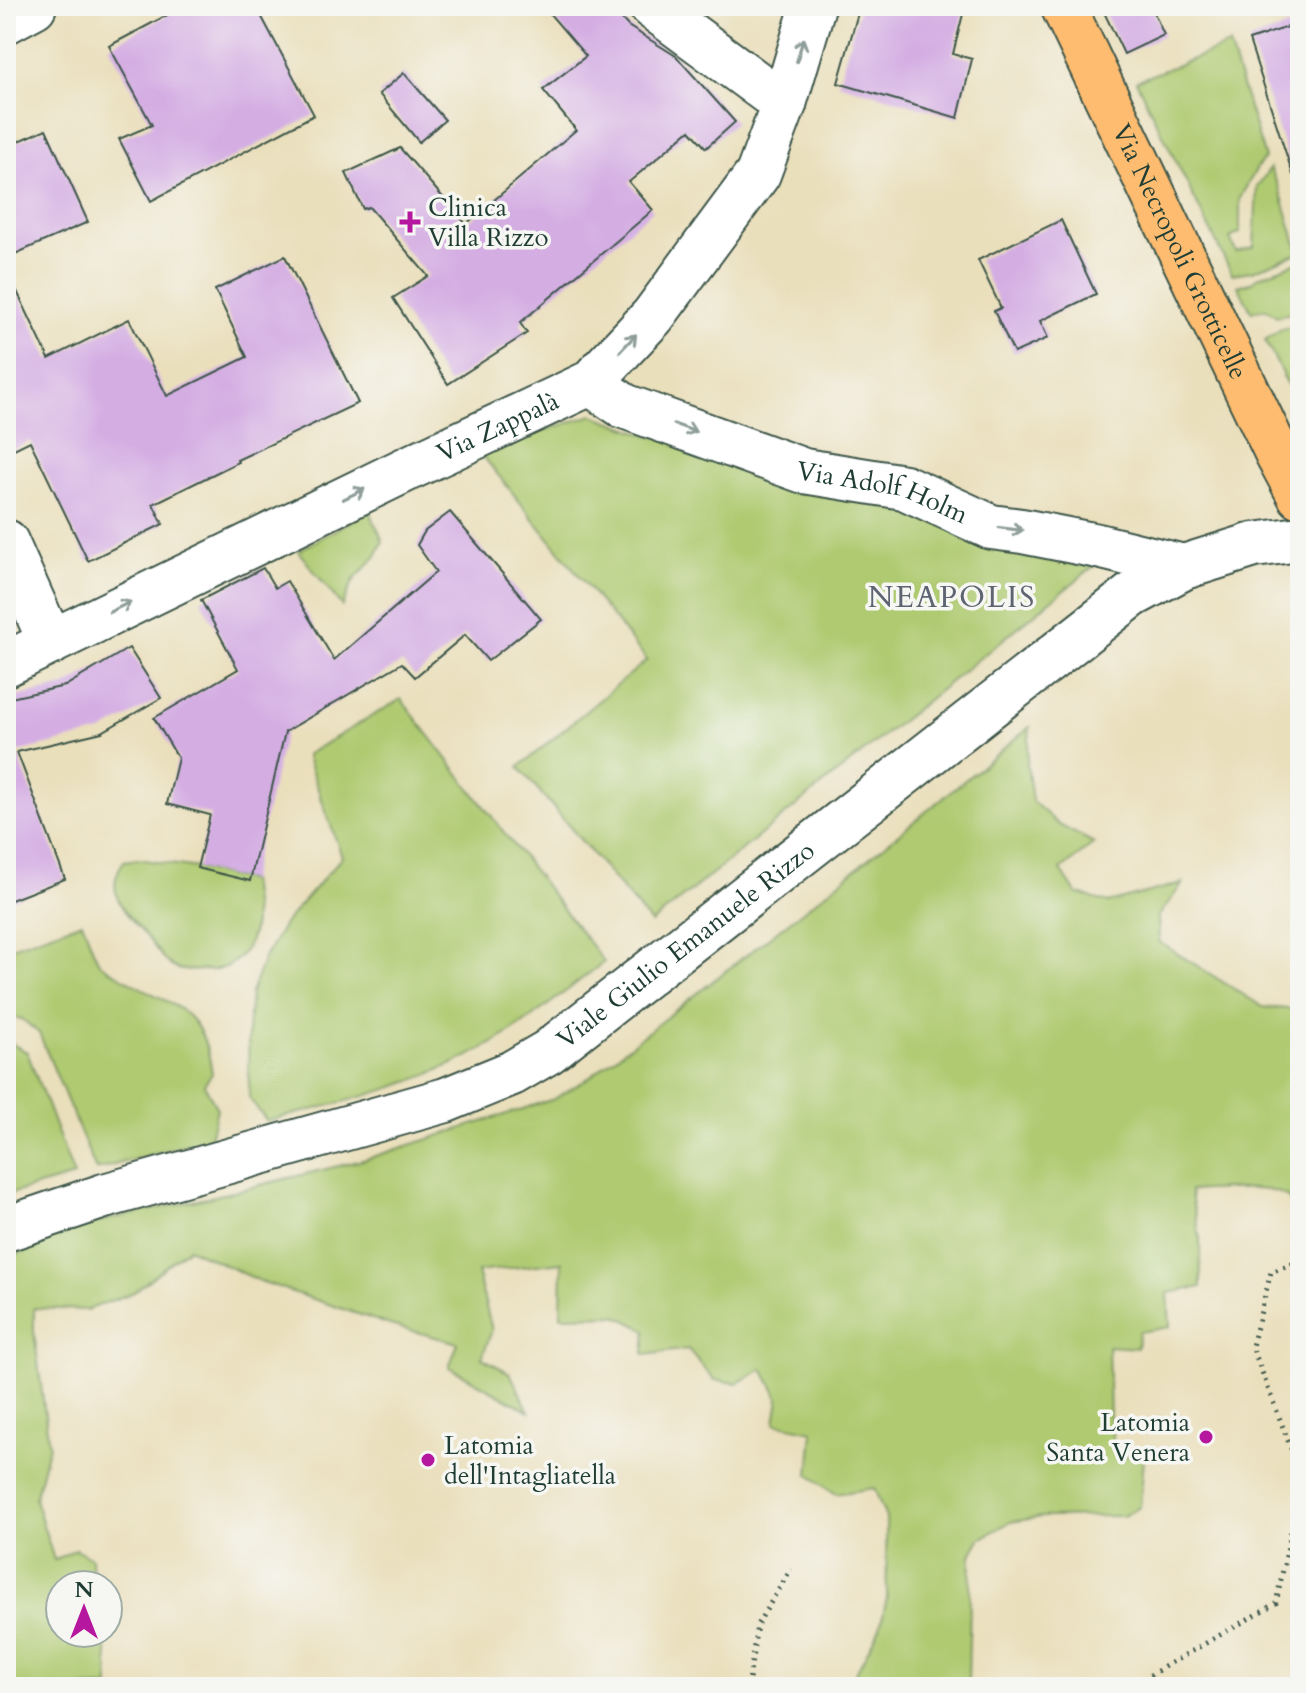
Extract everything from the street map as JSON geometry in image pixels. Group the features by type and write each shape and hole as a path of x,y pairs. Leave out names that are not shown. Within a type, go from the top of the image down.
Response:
{"main road":[{"name":"Via Necropoli Grotticelle","path":"1063,6 1300,496"}],"street":[{"path":"6,21 34,6"},
{"path":"651,6 784,104"},
{"name":"Via Zappalà","path":"6,664 590,383 653,316 758,174 784,104 813,6"},
{"name":"Via Adolf Holm","path":"590,383 624,406 804,471 904,487 991,527 1098,546 1184,567"},
{"name":"Viale Giulio Emanuele Rizzo","path":"6,1229 104,1196 446,1100 512,1073 548,1052 1132,595 1184,567 1254,545 1300,539"},
{"path":"6,542 50,641"}],"path":[{"path":"1300,1261 1271,1272 1252,1346 1300,1472"},
{"path":"1129,1687 1276,1603 1300,1489"},
{"path":"748,1687 757,1625 791,1569"}],"green space":[{"path":"1229,45 1265,158 1240,198 1240,233 1230,238 1236,252 1254,247 1257,187 1270,168 1299,253 1252,271 1232,274 1136,81"},
{"path":"1300,261 1300,311 1277,316 1266,309 1251,311 1238,286"},
{"path":"1300,326 1300,409 1265,340 1281,329"},
{"path":"593,415 639,432 901,500 1099,562 651,923 519,767 647,660 482,455 527,436"},
{"path":"369,511 383,541 376,556 353,581 342,606 298,551"},
{"path":"401,699 604,962 520,1025 467,1057 394,1087 267,1121 249,1098 251,993 264,958 286,921 342,857 306,755"},
{"path":"1030,727 1027,764 1032,801 1059,825 1094,843 1061,870 1076,893 1108,903 1183,883 1158,917 1159,942 1263,1007 1300,1010 1300,1234 1294,1207 1282,1194 1258,1189 1190,1191 1200,1237 1201,1287 1168,1293 1170,1327 1139,1332 1137,1348 1108,1346 1110,1419 1115,1455 1144,1457 1140,1507 1123,1516 1042,1517 1010,1522 980,1539 971,1555 968,1683 927,1683 922,1687 848,1687 880,1628 887,1598 886,1518 874,1488 836,1494 809,1475 813,1431 775,1423 779,1399 763,1369 737,1383 714,1380 688,1349 644,1355 646,1330 616,1315 561,1316 562,1262 477,1272 492,1330 482,1358 510,1373 529,1411 449,1367 458,1343 390,1325 260,1281 188,1248 134,1292 87,1310 34,1308 34,1332 49,1445 35,1499 54,1560 76,1549 91,1558 91,1569 44,1569 44,1649 106,1649 109,1687 6,1687 6,1260 47,1239 101,1221 363,1160 554,1099 590,1077 831,889"},
{"path":"138,859 197,868 250,881 253,931 246,949 236,960 220,969 182,970 164,959 120,904 116,894 117,873 124,861"},
{"path":"82,922 101,964 182,1010 201,1033 212,1074 204,1084 217,1109 210,1138 96,1170 39,1033 22,1019 6,1016 6,949"},
{"path":"6,1041 27,1052 74,1176 6,1195"}],"building":[{"path":"184,6 256,6 314,115 151,201 119,139 152,125 109,46"},
{"path":"543,6 610,6 628,26 676,56 735,122 706,148 690,130 629,182 653,210 520,323 527,333 448,384 393,298 428,276 369,207 363,209 346,173 400,148 466,224 576,130 543,90 586,56"},
{"path":"860,6 965,6 953,54 972,59 958,118 838,83"},
{"path":"1101,6 1151,6 1164,35 1124,54"},
{"path":"1300,23 1300,174 1293,175 1249,40"},
{"path":"404,73 445,120 419,142 379,94"},
{"path":"46,129 88,222 6,258 6,147"},
{"path":"1061,220 1096,294 1040,321 1048,338 1014,353 994,311 1001,308 978,260"},
{"path":"285,256 358,403 153,504 163,524 88,561 30,441 6,453 6,268 49,359 129,319 167,396 247,357 215,290"},
{"path":"450,512 541,619 488,661 465,635 415,677 402,663 285,732 250,881 197,868 210,815 167,804 178,758 154,718 238,669 201,600 263,568 275,588 287,581 334,660 436,572 417,545 425,531"},
{"path":"129,648 161,698 102,732 17,752 65,879 6,902 6,699 65,686"}],"place":[{"name":"Clinica Villa Rizzo","path":"410,222"},
{"name":"Latomia Santa Venera","path":"1206,1437"},
{"name":"Latomia dell'Intagliatella","path":"428,1460"}],"district":[{"name":"NEAPOLIS","path":"952,597"}]}
